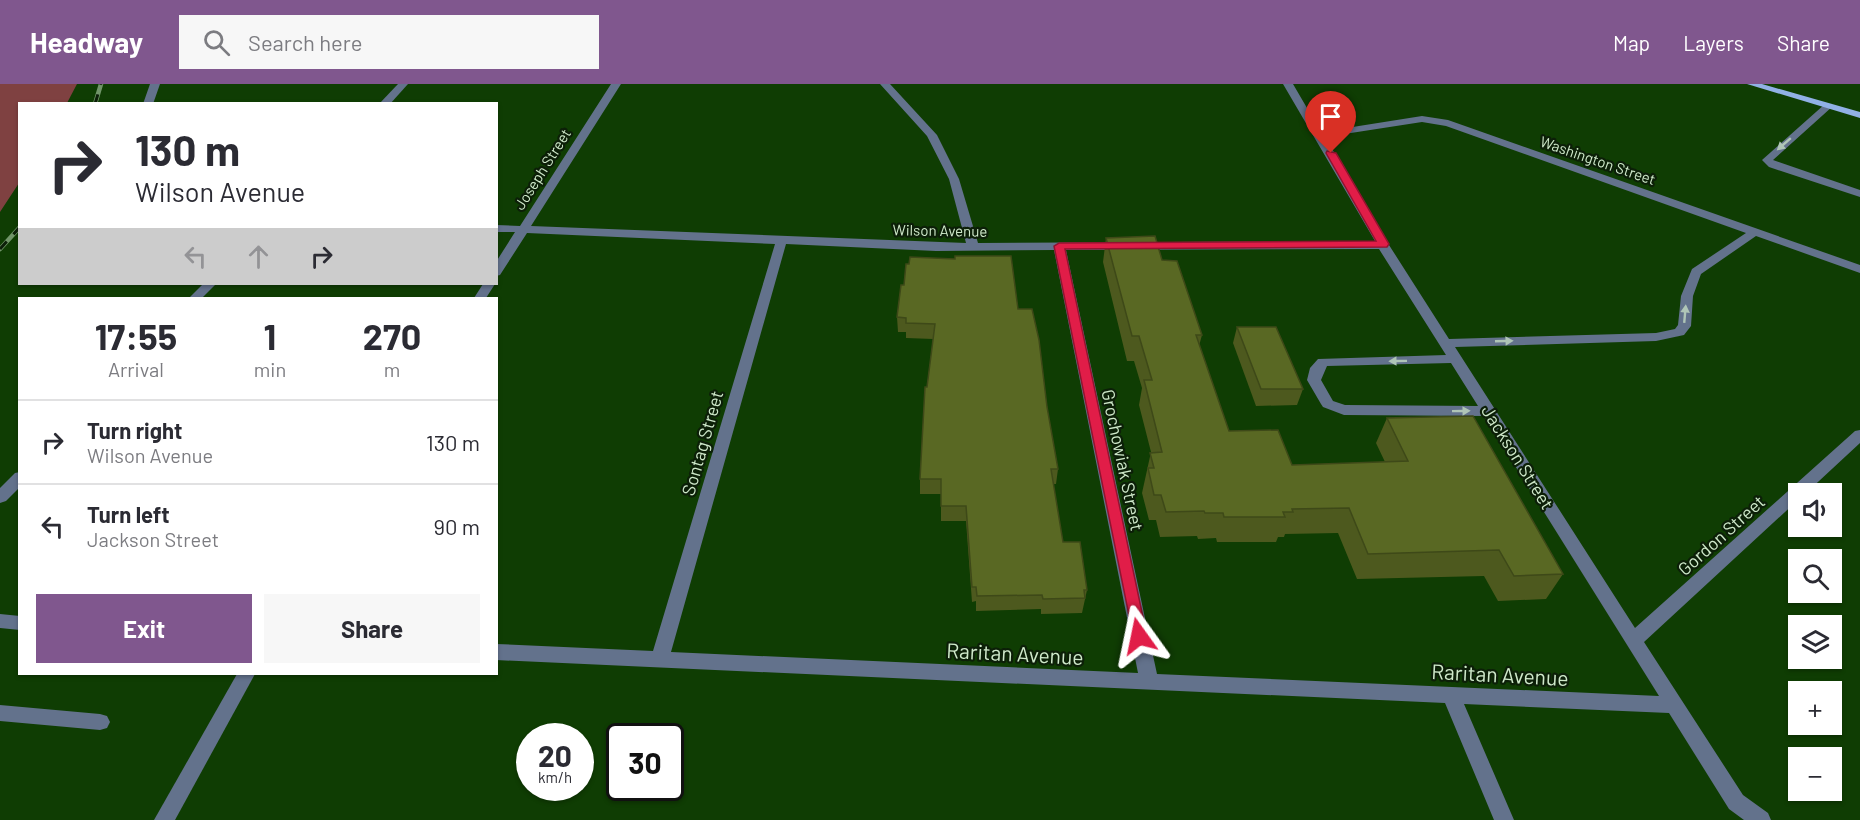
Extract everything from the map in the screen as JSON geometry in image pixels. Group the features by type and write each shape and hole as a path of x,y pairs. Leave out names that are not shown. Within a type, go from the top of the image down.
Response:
{"main road":[{"path":"1752,84 1860,115"}],"street":[{"path":"149,102 155,84"},
{"path":"386,102 403,84"},
{"name":"Joseph Street","path":"498,269 616,84"},
{"path":"885,84 932,135 954,178 973,246"},
{"name":"Jackson Street","path":"1288,84 1383,244 1736,802 1761,820"},
{"path":"1828,106 1767,160 1773,165 1860,194"},
{"name":"Washington Street","path":"1320,135 1422,119 1448,123 1860,268"},
{"name":"Wilson Avenue","path":"498,228 973,246 1383,244"},
{"path":"1446,343 1656,337 1679,332 1684,326 1687,296 1696,272 1755,232"},
{"name":"Sontag Street","path":"660,659 782,239"},
{"name":"Grochowiak Street","path":"1059,246 1149,681"},
{"path":"196,297 209,285"},
{"path":"1456,359 1323,362 1317,368 1314,380 1328,404 1344,410 1489,411"},
{"name":"Gordon Street","path":"1634,640 1860,435"},
{"path":"0,497 18,479"},
{"path":"0,621 18,623"},
{"name":"Raritan Avenue","path":"498,652 1675,705"},
{"path":"164,820 245,675"},
{"path":"1451,695 1504,820"},
{"path":"0,713 100,722"},
{"path":"1736,802 1747,820"}],"shaded area":[{"path":"0,84 77,84 68,102 18,102 18,185 0,212"}],"building":[{"path":"1155,236 1162,260 1177,261 1202,335 1196,335 1229,431 1278,430 1292,465 1408,461 1387,418 1473,416 1563,574 1514,576 1499,550 1368,554 1349,508 1292,509 1293,512 1283,512 1285,517 1224,517 1223,513 1205,513 1204,511 1166,512 1161,495 1154,495 1148,468 1154,468 1150,453 1162,452 1144,380 1152,380 1139,336 1132,336 1106,238"},
{"path":"955,256 1011,256 1018,309 1032,309 1039,340 1047,407 1058,469 1051,469 1063,542 1080,542 1087,590 1084,590 1085,598 1043,599 1042,595 977,596 976,587 972,587 966,506 941,506 941,479 920,479 925,387 927,387 935,324 906,323 906,318 897,317 901,285 904,285 906,264 909,264 910,257 955,259"},
{"path":"1237,327 1276,327 1303,389 1261,389"}],"railway":[{"path":"96,102 101,84"},
{"path":"0,249 18,229"}],"route":[{"path":"1139,636 1059,246 1383,244 1331,153"}]}
